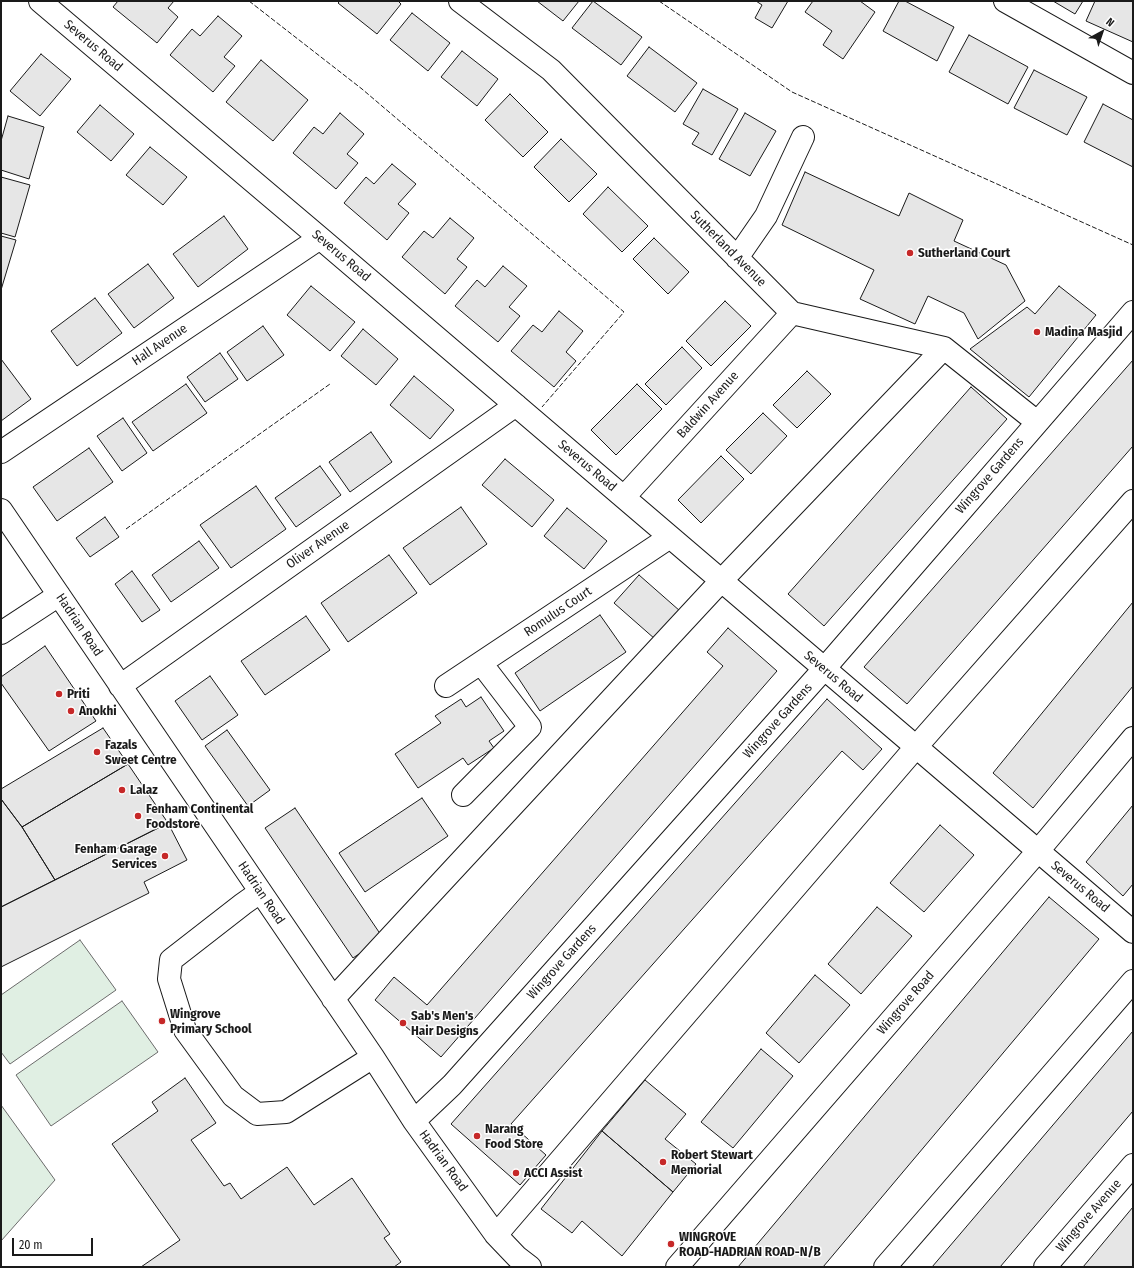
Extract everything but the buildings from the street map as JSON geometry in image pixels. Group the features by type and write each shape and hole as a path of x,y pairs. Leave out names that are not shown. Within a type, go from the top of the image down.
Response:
{"street":[{"name":"Severus Road","path":"40,1 1133,932"},
{"name":"Sutherland Avenue","path":"460,1 551,70 792,313"},
{"path":"1005,1 1133,73"},
{"path":"737,258 766,216 803,137"},
{"name":"Hall Avenue","path":"1,452 320,238"},
{"name":"Wingrove Gardens","path":"414,1121 452,1085 824,669 1133,312"},
{"path":"792,313 944,348 1037,422"},
{"name":"Baldwin Avenue","path":"624,497 792,313"},
{"path":"333,1000 722,581 944,348"},
{"name":"Oliver Avenue","path":"120,686 516,405"},
{"path":"496,1235 916,747 1133,501"},
{"name":"Hadrian Road","path":"1,510 373,1057 414,1121 517,1264"},
{"name":"Romulus Court","path":"446,686 670,537"},
{"path":"1,633 59,595"},
{"path":"463,795 530,727 481,663"},
{"name":"Wingrove Road","path":"677,1267 1038,851 1133,738"},
{"path":"260,892 171,960 169,979 185,1030 233,1096 257,1114 286,1112 373,1057"},
{"path":"885,1267 1133,981"},
{"name":"Wingrove Avenue","path":"1045,1267 1133,1165"}],"green space":[{"path":"80,940 116,990 10,1064 1,1052 1,995"},
{"path":"122,1001 158,1052 51,1126 16,1075"},
{"path":"1,1105 55,1180 1,1241"}],"fence":[{"path":"249,1 362,89 624,312 542,407"},
{"path":"659,1 792,92 1133,245"},
{"path":"126,529 330,384"}],"place":[{"name":"Sutherland Court","path":"910,253"},
{"name":"Madina Masjid","path":"1037,332"},
{"name":"Priti","path":"59,694"},
{"name":"Anokhi","path":"71,711"},
{"name":"Fazals Sweet Centre","path":"97,752"},
{"name":"Lalaz","path":"122,790"},
{"name":"Fenham Continental Foodstore","path":"138,816"},
{"name":"Fenham Garage Services","path":"165,856"},
{"name":"Wingrove Primary School","path":"162,1021"},
{"name":"Sab's Men's Hair Designs","path":"403,1023"},
{"name":"Narang Food Store","path":"477,1136"},
{"name":"Robert Stewart Memorial","path":"663,1162"},
{"name":"ACCI Assist","path":"516,1173"},
{"name":"WINGROVE ROAD-HADRIAN ROAD-N/B","path":"671,1244"}]}
